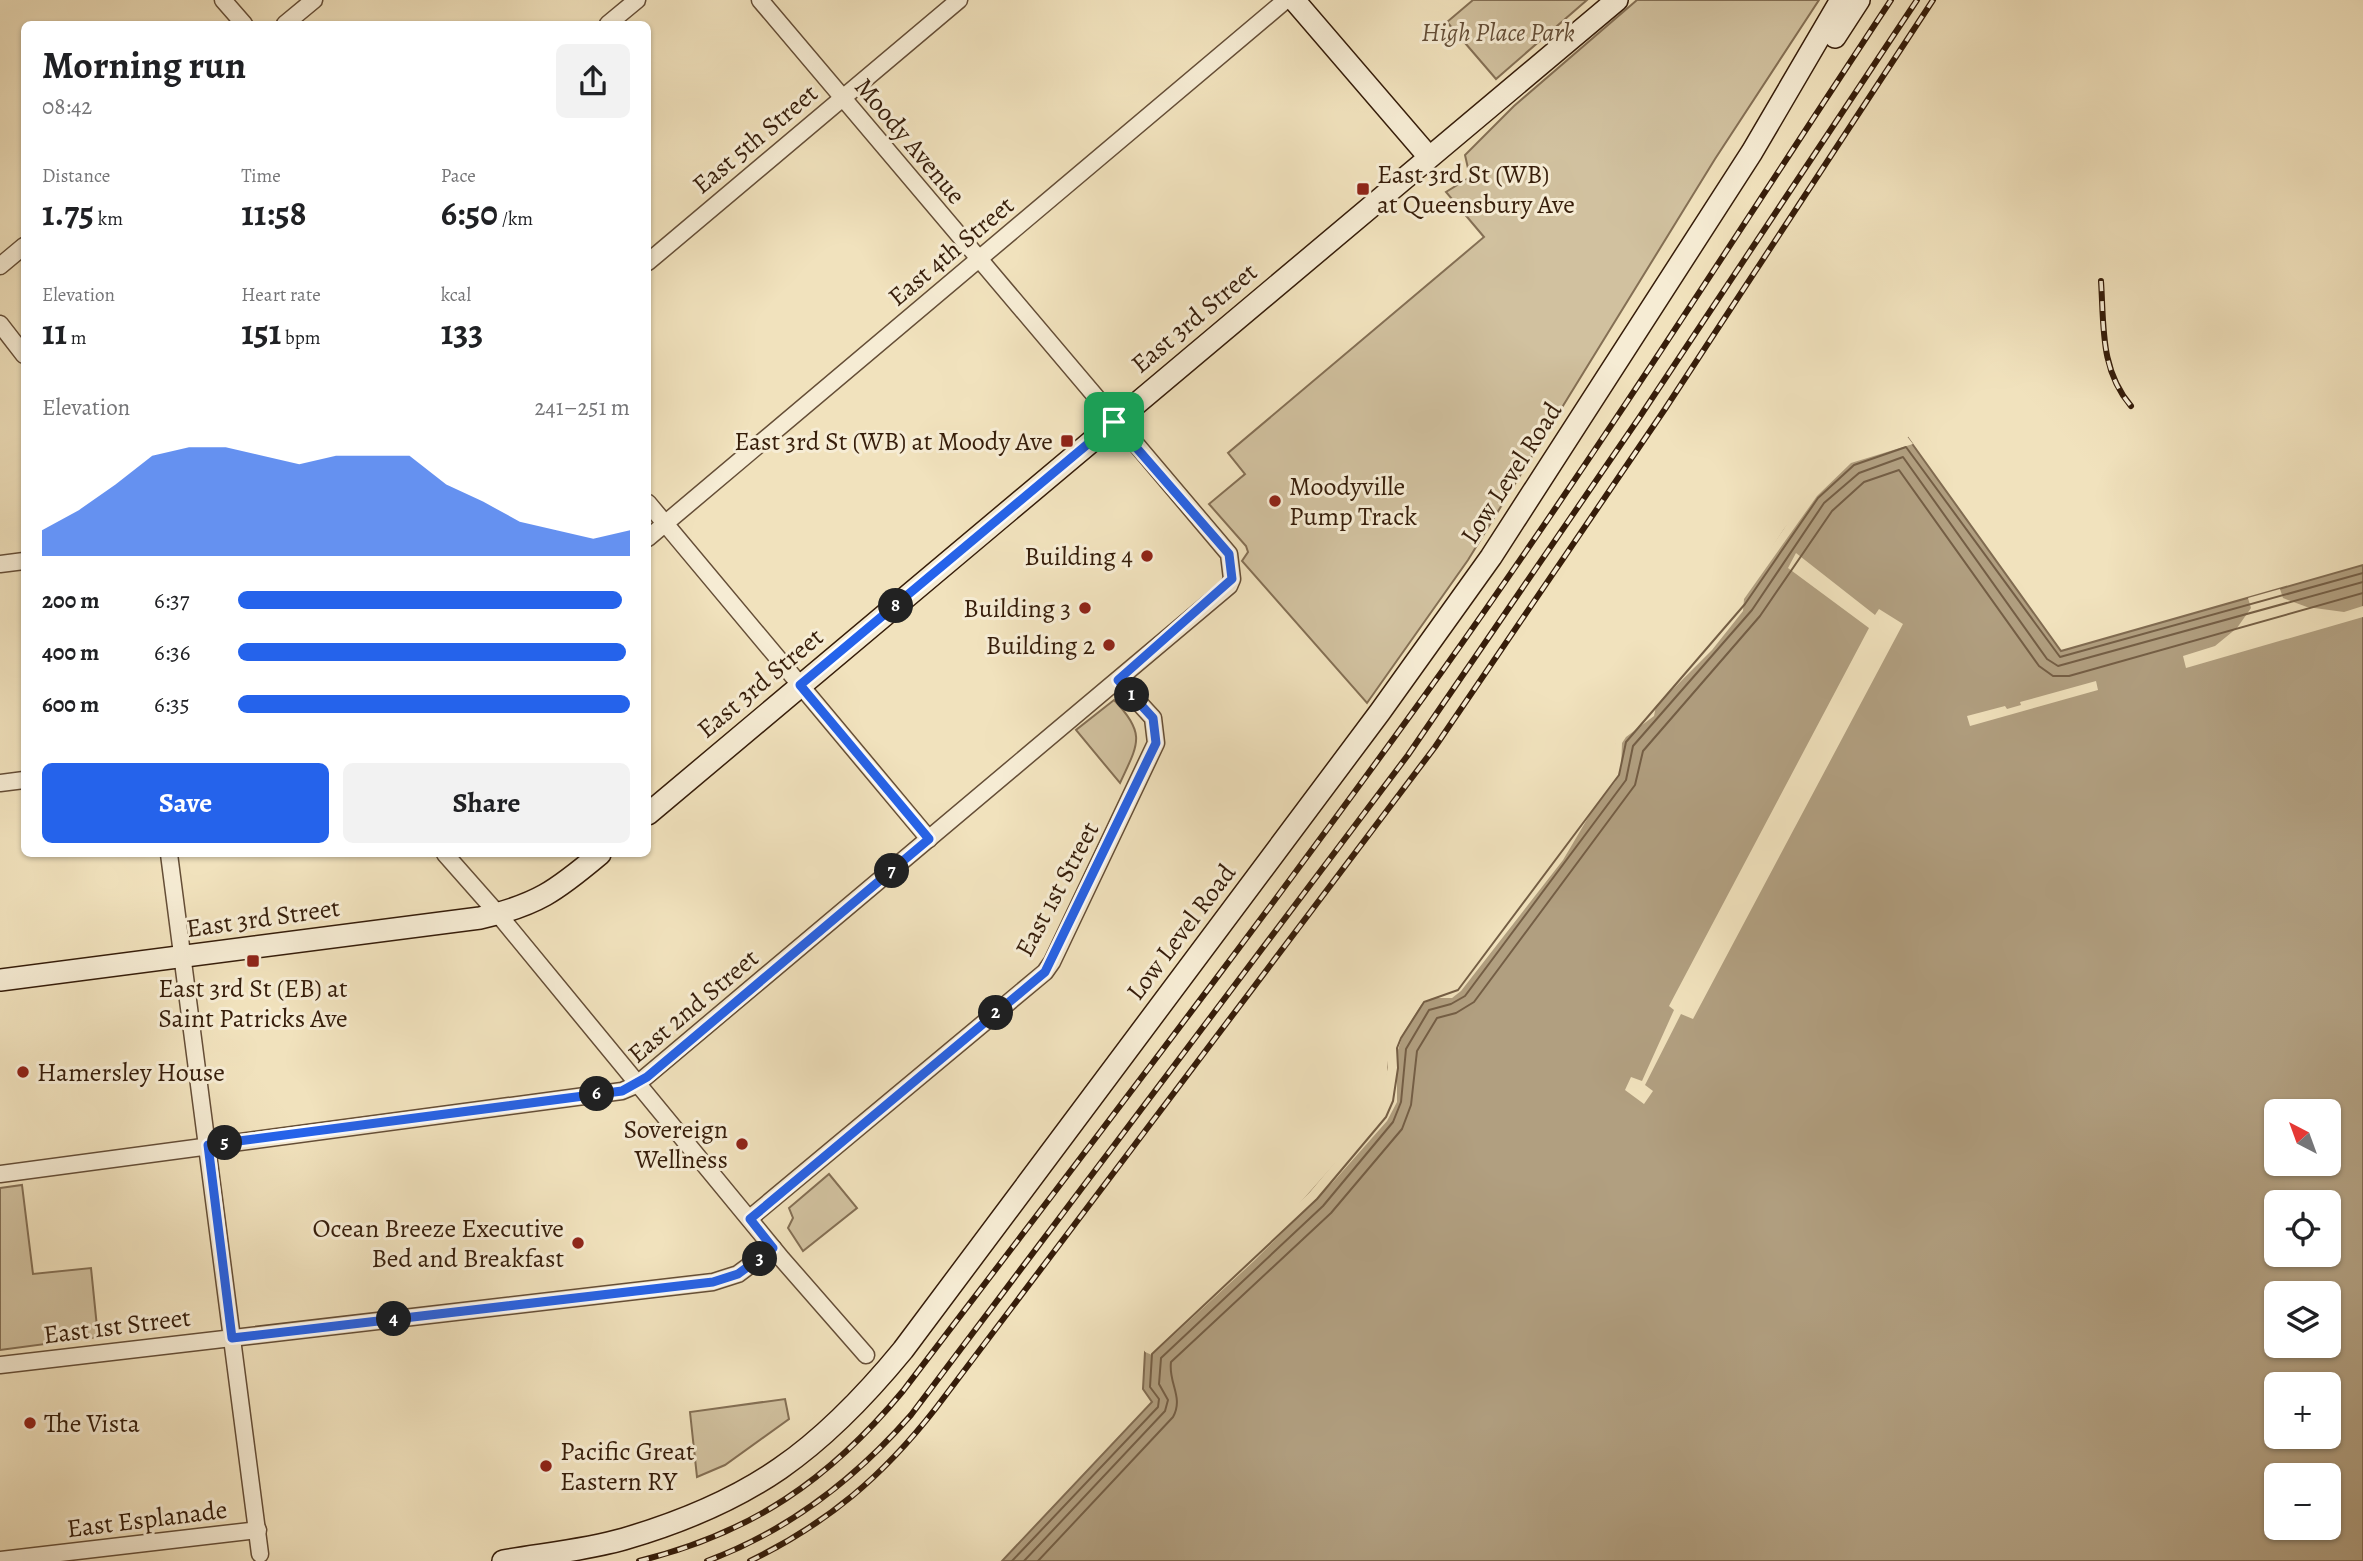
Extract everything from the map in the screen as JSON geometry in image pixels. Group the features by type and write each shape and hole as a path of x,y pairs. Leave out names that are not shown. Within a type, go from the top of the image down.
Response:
{"main road":[{"path":"1294,0 1429,157"},
{"name":"East 3rd Street","path":"651,811 1617,0"},
{"name":"Low Level Road","path":"503,1561 622,1539 726,1502 800,1457 865,1397 1289,834 1491,557 1752,152 1842,0"},
{"name":"Low Level Road","path":"1752,152 1796,98 1859,0"},
{"name":"East 3rd Street","path":"0,980 498,914 543,899 596,857"}],"street":[{"path":"223,0 241,21"},
{"path":"289,21 314,0"},
{"path":"612,21 637,0"},
{"name":"Moody Avenue","path":"760,0 1114,422 1229,554 1232,573"},
{"name":"East 5th Street","path":"651,259 959,0"},
{"name":"East 4th Street","path":"651,535 1286,0"},
{"path":"0,266 21,248"},
{"path":"0,324 16,346"},
{"path":"651,507 929,839"},
{"path":"0,564 21,561"},
{"name":"East 2nd Street","path":"0,1174 622,1091 636,1085 1228,586 1232,573"},
{"name":"East 1st Street","path":"750,1219 1034,981 1052,962 1156,743 1153,718 1118,680"},
{"path":"0,783 21,780"},
{"path":"169,857 260,1554"},
{"path":"448,857 498,914 636,1085 866,1355"},
{"name":"East 1st Street","path":"0,1365 713,1282 738,1274 773,1248"},
{"name":"East Esplanade","path":"0,1560 258,1530"}],"green space":[{"name":"High Place Park","path":"1473,0 1587,0 1496,79 1447,22"},
{"path":"1637,0 1819,0 1715,159 1468,560 1367,703 1242,561 1248,552 1246,546 1209,504 1245,474 1228,453 1484,237 1446,192 1470,177 1465,155 1514,106"},
{"path":"1114,700 1131,722 1136,740 1135,749 1120,783 1076,730"},
{"path":"829,1174 857,1208 803,1251 788,1228 793,1218 789,1208"},
{"path":"22,1185 33,1274 91,1268 98,1337 0,1350 0,1188"},
{"path":"785,1399 789,1419 725,1465 697,1477 690,1412"}],"water":[{"path":"1908,438 2061,651 2363,565 2363,1561 1002,1561 1152,1402 1143,1389 1145,1352 1201,1296 1271,1237 1381,1113 1386,1100 1390,1047 1419,997 1453,986 1613,771 1617,743 1739,600 1785,529 1844,464"}],"pier":[{"path":"1906,435 1913,444 1851,463 1817,496 1744,599 1743,611 1712,650 1656,706 1654,716 1626,737 1622,743 1621,769 1615,782 1592,811 1563,860 1461,991 1452,998 1433,998 1421,1005 1403,1034 1397,1053 1397,1102 1387,1121 1334,1181 1254,1261 1152,1355 1145,1352 1144,1347 1198,1293 1268,1234 1310,1192 1378,1111 1388,1067 1387,1046 1416,995 1430,987 1450,984 1610,769 1617,735 1736,598 1810,491 1849,456"},
{"path":"1796,553 1875,615 1879,609 1903,624 1693,1019 1681,1014 1645,1085 1653,1091 1644,1104 1625,1090 1631,1077 1642,1081 1674,1010 1669,1006 1869,628 1788,568"},
{"path":"2280,589 2283,598 2307,607 2344,612 2363,606 2363,617 2186,668 2183,656 2215,646 2237,628 2251,608 2248,598"},
{"path":"2096,681 2098,690 1970,726 1967,716 2005,706 2007,709 2021,705 2020,702"}],"railway":[{"path":"639,1561 718,1535 786,1499 817,1477 846,1451 903,1391 1243,942 1443,670 1614,421 1891,0"},
{"path":"707,1561 765,1535 818,1501 866,1461 911,1415 1408,755 1639,418 1917,0"},
{"path":"750,1561 805,1531 852,1496 896,1455 936,1408 1435,747 1665,409 1933,0"},
{"path":"2101,281 2109,362 2114,378 2131,406"}],"place":[{"name":"East 3rd St (WB) at Queensbury Ave","path":"1363,189"},
{"name":"East 3rd St (WB) at Moody Ave","path":"1067,441"},
{"name":"Moodyville Pump Track","path":"1275,501"},
{"name":"Building 4","path":"1147,556"},
{"name":"Building 3","path":"1085,608"},
{"name":"Building 2","path":"1109,645"},
{"name":"East 3rd St (EB) at Saint Patricks Ave","path":"253,961"},
{"name":"Hamersley House","path":"23,1072"},
{"name":"Sovereign Wellness","path":"742,1144"},
{"name":"Ocean Breeze Executive Bed and Breakfast","path":"578,1243"},
{"name":"The Vista","path":"30,1423"},
{"name":"Pacific Great Eastern RY","path":"546,1466"}],"route":[{"path":"1114,422 1229,554 1232,579 1228,586 1118,680 1153,718 1156,743 1153,756 1045,972 750,1219 773,1248 738,1274 713,1282 232,1338 208,1145 622,1091 647,1077 929,839 800,685 1114,422"}]}
